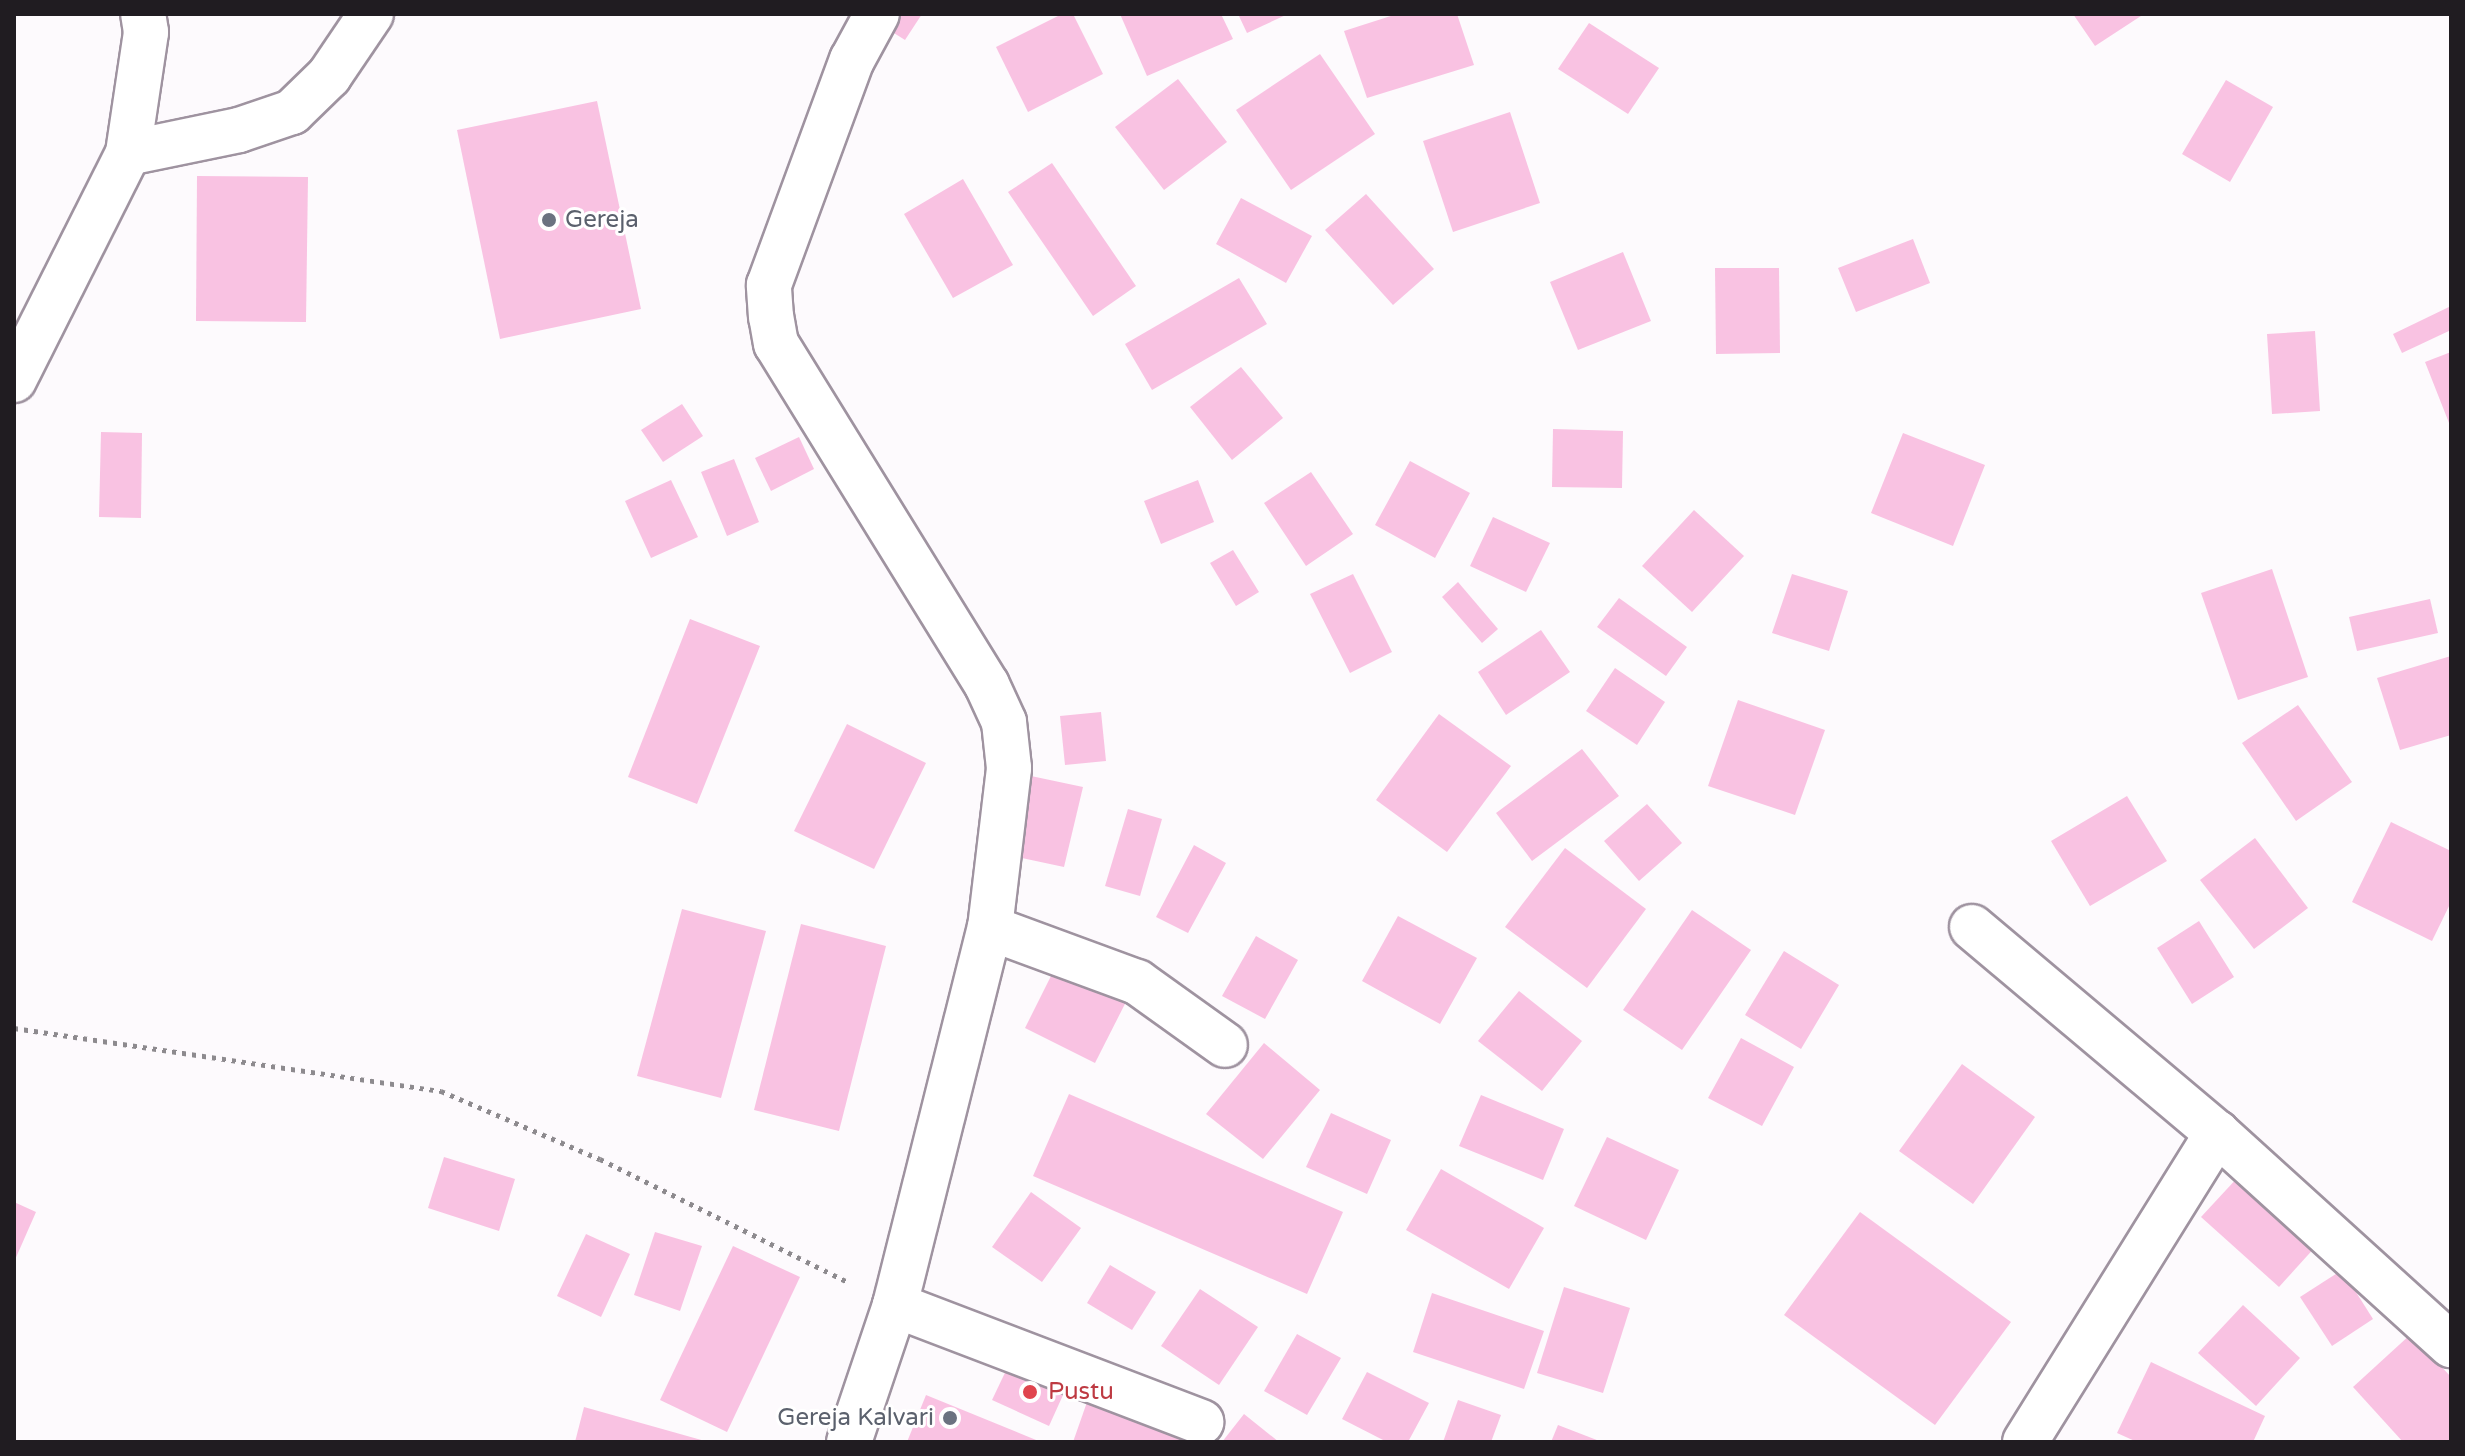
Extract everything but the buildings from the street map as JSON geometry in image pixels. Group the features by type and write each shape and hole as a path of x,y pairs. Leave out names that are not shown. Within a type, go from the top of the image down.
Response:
{"street":[{"path":"14,380 128,153 146,32 143,14"},
{"path":"128,153 239,130 292,112 329,76 371,14"},
{"path":"849,1442 895,1305 990,928 1009,768 1004,722 987,685 776,344 771,317 769,285 852,60 877,14"},
{"path":"1972,927 2217,1133 2451,1345"},
{"path":"990,928 1137,982 1225,1045"},
{"path":"2025,1442 2217,1133"},
{"path":"895,1305 1201,1422"}],"path":[{"path":"14,1028 441,1091 600,1159 895,1305"}],"place":[{"name":"Gereja","path":"549,220"},
{"name":"Pustu","path":"1030,1392"},
{"name":"Gereja Kalvari","path":"950,1418"}]}
